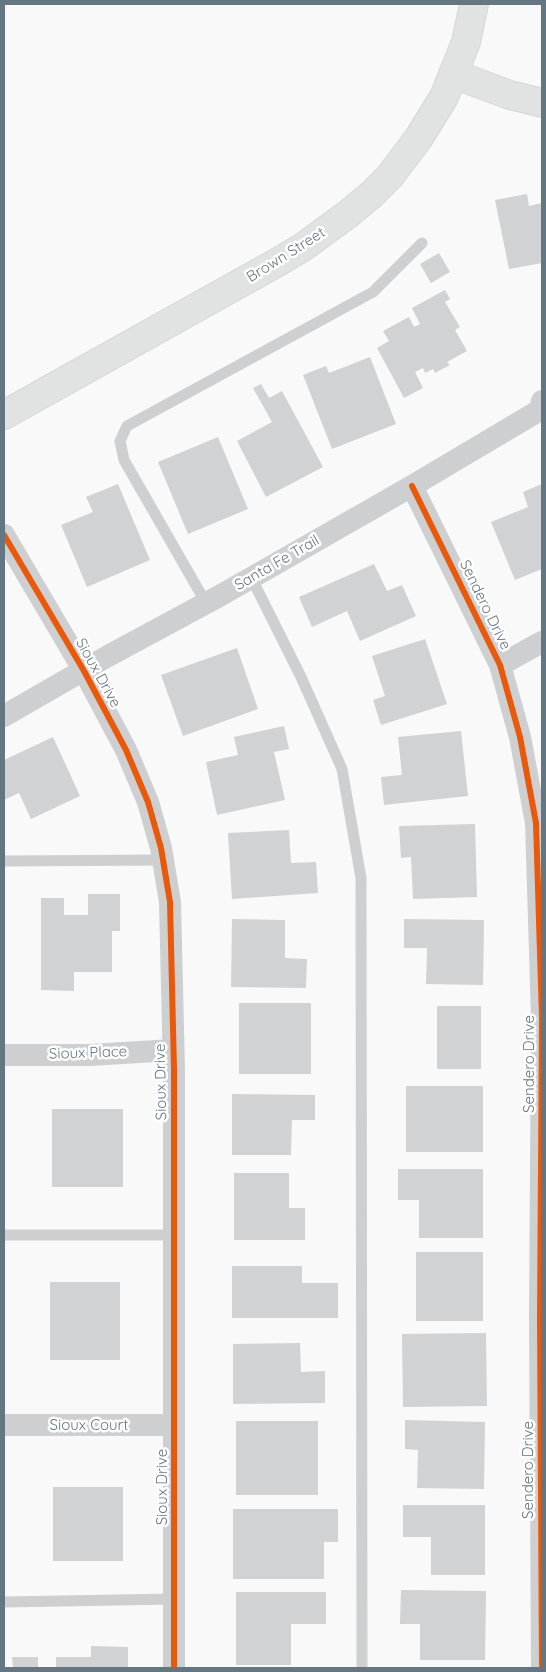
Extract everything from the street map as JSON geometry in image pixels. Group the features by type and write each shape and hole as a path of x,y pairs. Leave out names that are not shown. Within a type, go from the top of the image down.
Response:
{"main road":[{"name":"Brown Street","path":"4,415 278,262 303,247 371,196 410,151 444,97 466,42 474,4"},
{"path":"453,74 510,95 542,102"}],"street":[{"name":"Santa Fe Trail","path":"4,716 412,486 540,410 542,401"},
{"name":"Sendero Drive","path":"412,486 500,665 520,737 536,823 540,902 542,1016 540,1328 542,1668"},
{"name":"Sioux Drive","path":"4,535 84,671 126,750 148,802 161,848 170,902 173,1050 174,1668"},
{"path":"500,665 542,642"},
{"name":"Sioux Place","path":"4,1055 89,1054 173,1050"},
{"name":"Sioux Court","path":"4,1425 174,1425"}],"lane":[{"path":"206,603 124,460 120,442 127,426 373,292 422,243"},
{"path":"251,577 342,769 361,878 362,1668"},
{"path":"4,861 163,860"},
{"path":"4,1235 173,1235"},
{"path":"4,1602 174,1599"}],"building":[{"path":"527,194 529,206 542,203 542,263 509,269 495,200"},
{"path":"439,253 450,272 431,283 420,264"},
{"path":"445,290 450,299 445,302 460,327 455,330 467,351 447,362 450,365 435,373 433,369 425,373 423,368 415,372 423,388 404,398 377,348 389,341 383,331 409,317 414,327 420,324 412,308"},
{"path":"370,357 396,424 332,449 303,375 326,366 329,373"},
{"path":"261,384 269,398 282,391 323,467 266,497 237,441 272,422 253,388"},
{"path":"218,437 248,509 188,534 158,462"},
{"path":"118,484 150,560 87,587 61,525 93,512 86,497"},
{"path":"542,484 542,569 515,580 491,522 528,507 523,492"},
{"path":"374,564 387,591 402,585 416,616 360,641 347,611 312,627 299,597"},
{"path":"425,639 447,704 381,725 373,700 385,696 372,656"},
{"path":"237,648 258,709 183,736 161,675"},
{"path":"284,726 289,749 274,752 285,800 217,815 206,762 238,755 234,737"},
{"path":"461,731 468,796 384,805 381,777 402,775 398,737"},
{"path":"53,737 80,796 31,819 19,793 4,800 4,760"},
{"path":"475,824 477,897 413,899 411,857 401,858 399,826"},
{"path":"289,830 291,863 316,862 318,893 232,899 228,833"},
{"path":"88,894 120,894 120,931 112,931 112,972 74,972 74,991 41,990 41,898 64,898 64,915 88,915"},
{"path":"232,919 285,920 285,958 307,959 306,988 231,987"},
{"path":"404,919 484,920 483,985 426,984 427,948 404,948"},
{"path":"239,1003 311,1003 311,1074 239,1074"},
{"path":"437,1006 481,1006 481,1069 437,1069"},
{"path":"406,1086 483,1086 483,1152 406,1152"},
{"path":"232,1094 315,1095 315,1120 292,1120 291,1155 232,1155"},
{"path":"52,1109 123,1109 123,1187 52,1187"},
{"path":"398,1169 483,1169 483,1238 419,1238 419,1200 398,1200"},
{"path":"234,1173 289,1173 289,1208 305,1208 305,1240 234,1240"},
{"path":"416,1252 483,1252 483,1321 416,1321"},
{"path":"232,1266 302,1266 302,1283 338,1283 338,1318 232,1318"},
{"path":"50,1282 120,1282 120,1360 50,1360"},
{"path":"486,1333 487,1406 403,1407 402,1334"},
{"path":"300,1343 301,1372 325,1371 325,1403 233,1404 233,1344"},
{"path":"405,1420 485,1422 484,1489 417,1488 418,1450 405,1449"},
{"path":"236,1421 318,1421 318,1495 236,1495"},
{"path":"53,1487 123,1487 123,1561 53,1561"},
{"path":"403,1505 485,1505 485,1575 431,1575 431,1537 403,1537"},
{"path":"233,1509 338,1509 338,1542 324,1542 324,1579 233,1579"},
{"path":"401,1590 486,1591 485,1660 420,1660 420,1624 400,1624"},
{"path":"236,1592 326,1592 326,1624 291,1624 291,1665 236,1665"},
{"path":"91,1646 128,1647 128,1668 56,1668 56,1657 91,1657"},
{"path":"12,1657 38,1657 38,1668 13,1668"}],"cycle path":[{"path":"412,486 500,665 520,737 536,823 542,1017 540,1318 542,1668"},
{"path":"4,535 84,671 126,750 148,802 161,848 170,902 174,1070 174,1668"}]}
